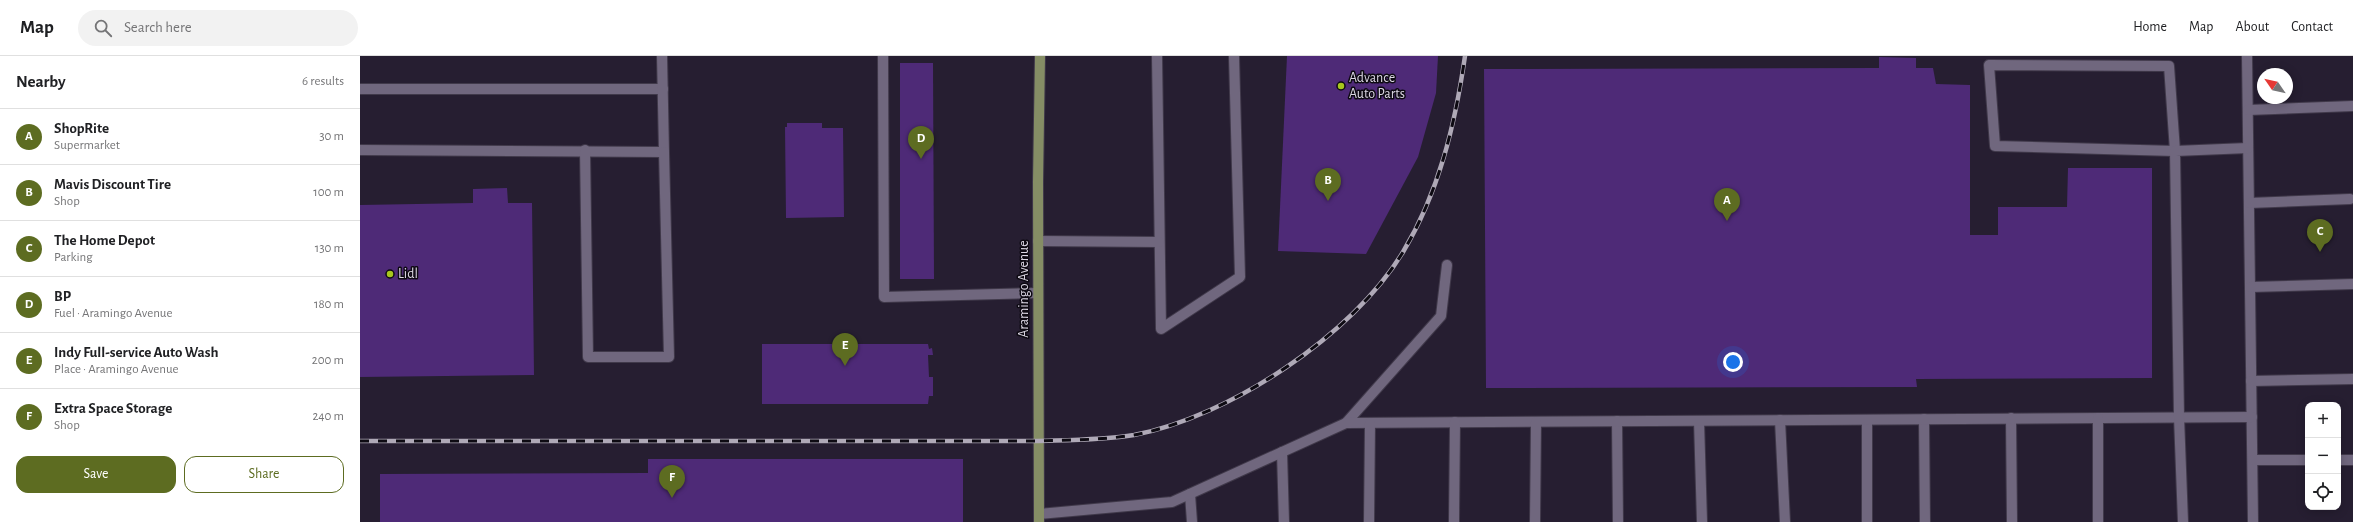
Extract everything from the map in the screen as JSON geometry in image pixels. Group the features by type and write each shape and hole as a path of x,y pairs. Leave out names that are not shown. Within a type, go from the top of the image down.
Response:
{"main road":[{"name":"Aramingo Avenue","path":"1039,518 1038,241 1040,56"}],"lane":[{"path":"585,150 588,357 669,357 662,56"},
{"path":"883,56 884,297 1038,293"},
{"path":"1157,56 1161,329 1240,277 1234,56"},
{"path":"2247,56 2253,522"},
{"path":"2183,522 2179,417 2175,151 2169,66 1989,60 1995,146 2175,151 2248,148"},
{"path":"360,89 663,89"},
{"path":"2248,110 2353,106"},
{"path":"360,150 585,150 664,152"},
{"path":"2249,203 2350,199"},
{"path":"1038,241 1159,242"},
{"path":"1039,518 1172,502 1346,423 1441,316 1447,265"},
{"path":"2250,287 2353,284"},
{"path":"2251,381 2353,379"},
{"path":"1346,423 2252,417"},
{"path":"2011,418 2012,522"},
{"path":"2098,418 2098,522"},
{"path":"1924,419 1925,522"},
{"path":"1699,420 1702,522"},
{"path":"1780,420 1785,522"},
{"path":"1867,420 1867,522"},
{"path":"1617,421 1618,522"},
{"path":"1454,522 1455,422"},
{"path":"1536,422 1536,522"},
{"path":"1369,522 1370,423"},
{"path":"1282,452 1284,522"},
{"path":"2253,460 2305,460"},
{"path":"2341,460 2353,460"},
{"path":"1190,494 1192,522"}],"building":[{"path":"1287,56 1438,56 1436,93 1418,157 1366,254 1278,251"},
{"path":"1879,57 1916,58 1916,68 1933,68 1936,84 1970,85 1970,235 1998,235 1998,207 2067,207 2068,168 2152,168 2152,378 1916,379 1917,387 1486,388 1484,69 1879,68"},
{"path":"900,63 933,63 934,279 900,279"},
{"path":"787,123 822,123 822,128 843,128 844,217 786,218 785,127 787,127"},
{"path":"507,188 508,203 532,203 534,375 360,377 360,205 473,203 473,189"},
{"path":"762,344 928,344 929,349 932,348 933,355 928,355 929,377 933,377 933,396 929,396 928,404 762,404"},
{"path":"648,459 963,459 963,522 380,522 380,474 648,473"}],"railway":[{"path":"360,441 1038,441 1086,440 1122,437 1171,425 1209,410 1248,391 1285,368 1321,342 1353,313 1381,283 1403,252 1416,229 1436,182 1444,157 1456,107 1465,56"}],"place":[{"name":"Advance Auto Parts","path":"1341,86"},
{"name":"BP","path":"921,159"},
{"name":"Mavis Discount Tire","path":"1328,201"},
{"name":"ShopRite","path":"1727,221"},
{"name":"The Home Depot","path":"2320,252"},
{"name":"Lidl","path":"390,274"},
{"name":"Indy Full-service Auto Wash","path":"845,366"},
{"name":"Extra Space Storage","path":"672,498"}]}
